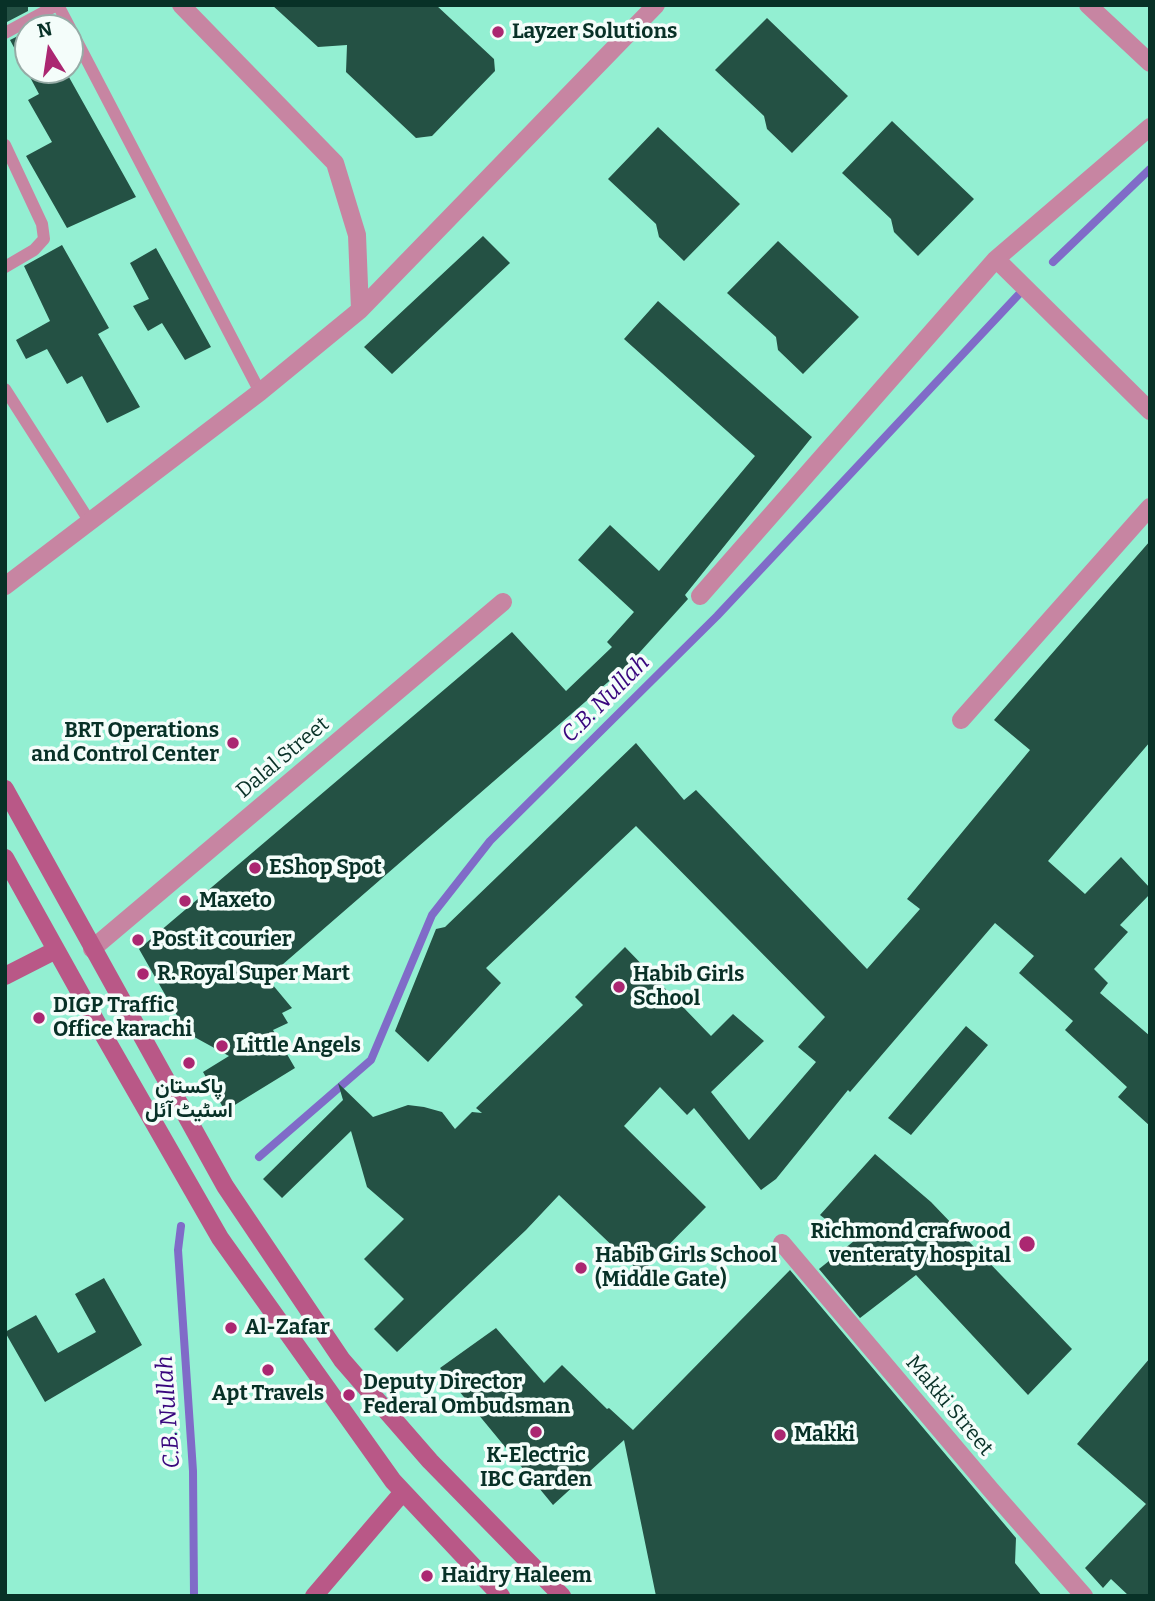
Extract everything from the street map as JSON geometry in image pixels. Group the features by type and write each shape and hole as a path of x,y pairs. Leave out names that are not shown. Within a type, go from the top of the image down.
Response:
{"main road":[{"path":"5,789 225,1186 342,1360 430,1461 562,1596"},
{"path":"5,859 220,1238 371,1453 403,1492 501,1596"},
{"path":"5,976 55,950"},
{"path":"314,1596 403,1492"}],"street":[{"path":"181,5 335,163 357,235 360,310"},
{"path":"5,586 260,392 360,310 656,5"},
{"path":"1088,5 1150,63"},
{"path":"700,597 996,259 1150,127"},
{"path":"996,259 1150,411"},
{"path":"961,720 1150,507"},
{"name":"Dalal Street","path":"92,949 503,602"},
{"name":"Makki Street","path":"782,1243 1084,1596"}],"lane":[{"path":"5,33 57,5 260,392"},
{"path":"5,145 41,224 44,239 34,250 5,267"},
{"path":"5,389 90,522"}],"building":[{"path":"5,5 28,5 28,11 14,14 14,18 5,23"},
{"path":"272,5 436,5 494,59 495,71 432,136 416,138 346,72 347,45 318,47"},
{"path":"767,18 848,96 792,153 767,129 764,116 715,70"},
{"path":"34,84 73,84 136,197 67,228 26,156 52,142 28,100 39,94"},
{"path":"892,121 974,199 918,256 894,232 891,219 842,173"},
{"path":"658,127 740,204 684,261 659,237 656,224 608,179"},
{"path":"483,236 510,263 392,374 364,347"},
{"path":"778,241 859,317 803,374 778,350 776,337 727,293"},
{"path":"62,245 109,328 98,334 140,407 107,423 82,376 67,384 47,349 26,359 16,340 50,321 24,266"},
{"path":"156,248 211,347 185,360 162,323 148,331 133,306 149,299 130,263"},
{"path":"658,301 812,437 685,595 688,599 630,663 267,978 292,1008 282,1013 288,1023 273,1030 295,1068 225,1111 203,1072 229,1056 187,1033 139,949 512,632 566,691 612,647 607,642 634,612 578,560 610,525 659,571 755,456 624,339"},
{"path":"1150,541 1150,742 1048,861 1085,894 1121,857 1150,888 1150,894 1120,925 1128,932 1094,969 1108,983 1100,993 1150,1036 1150,1126 1118,1097 1127,1087 1065,1030 1073,1021 1019,973 1034,956 995,923 850,1092 848,1090 776,1179 761,1190 694,1108 687,1115 660,1087 624,1126 706,1207 641,1273 559,1195 526,1230 397,1352 374,1329 404,1299 364,1259 404,1219 367,1187 351,1131 282,1198 263,1179 343,1100 338,1083 373,1117 408,1105 424,1107 442,1112 455,1129 472,1112 482,1113 476,1108 583,1005 575,997 625,947 711,1036 733,1014 764,1041 711,1092 749,1140 816,1062 798,1047 825,1017 636,826 486,968 501,983 428,1062 395,1031 436,929 445,927 636,743 684,800 696,790 867,969 920,909 907,899 1030,750 994,720"},
{"path":"966,1026 988,1045 911,1135 888,1118"},
{"path":"875,1154 931,1202 1072,1349 1028,1395 916,1275 860,1318 819,1269 854,1241 820,1215"},
{"name":"Makki","path":"790,1270 1016,1538 1015,1563 1042,1596 656,1596 624,1440 553,1505 440,1368 496,1328 544,1383 562,1365 633,1430"},
{"path":"104,1278 142,1345 45,1402 5,1332 36,1315 58,1353 96,1332 75,1294"},
{"path":"1150,1358 1150,1596 1129,1596 1111,1579 1103,1588 1085,1568 1146,1504 1077,1444"}],"waterway":[{"name":"C.B. Nullah","path":"1053,262 1150,169"},
{"name":"C.B. Nullah","path":"259,1157 371,1060 432,915 490,841 717,616 1021,292"},
{"name":"C.B. Nullah","path":"181,1226 178,1250 193,1471 194,1596"}],"place":[{"name":"Layzer Solutions","path":"498,32"},
{"name":"BRT Operations and Control Center","path":"233,743"},
{"name":"EShop Spot","path":"255,868"},
{"name":"Maxeto","path":"185,901"},
{"name":"Post it courier","path":"138,940"},
{"name":"R. Royal Super Mart","path":"143,974"},
{"name":"Habib Girls School","path":"619,987"},
{"name":"DIGP Traffic Office karachi","path":"39,1018"},
{"name":"Little Angels","path":"222,1046"},
{"name":"پاکستان اسٹیٹ آئل","path":"189,1063"},
{"name":"Richmond crafwood venteraty hospital","path":"1027,1244"},
{"name":"Habib Girls School (Middle Gate)","path":"581,1268"},
{"name":"Al-Zafar","path":"231,1328"},
{"name":"Apt Travels","path":"268,1370"},
{"name":"Deputy Director Federal Ombudsman","path":"349,1395"},
{"name":"K-Electric IBC Garden","path":"536,1432"},
{"name":"Makki","path":"780,1435"},
{"name":"Haidry Haleem","path":"427,1576"}]}
